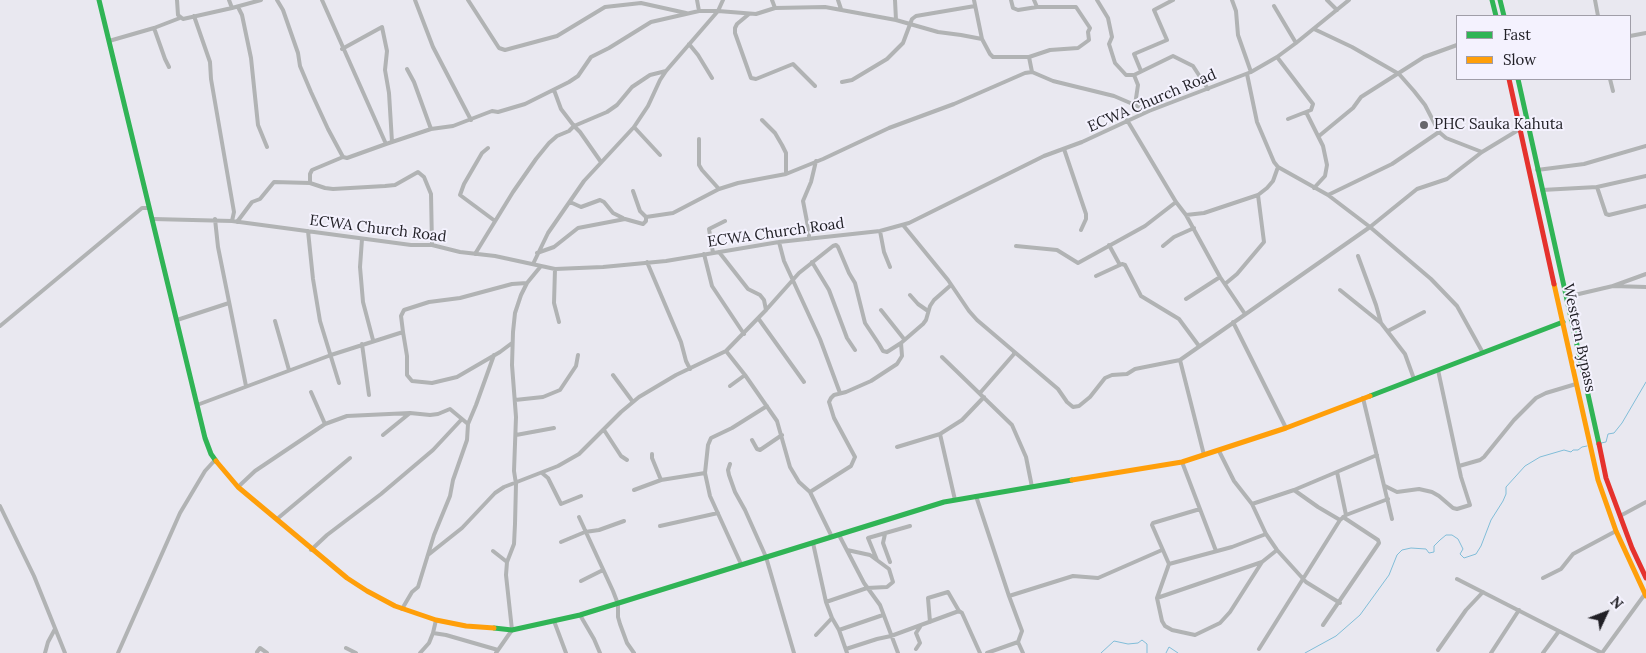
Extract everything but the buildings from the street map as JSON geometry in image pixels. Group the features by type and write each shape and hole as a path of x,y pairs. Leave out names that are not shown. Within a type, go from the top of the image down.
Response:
{"street":[{"path":"99,0 205,438 215,460 238,487 311,550 347,578 367,592 402,609 436,620 466,626 512,630 550,623 618,604 888,518 955,500 1182,462 1286,428 1563,322"},
{"path":"177,0 180,18"},
{"path":"229,0 232,8"},
{"path":"109,41 154,28 180,18 183,19 238,7 261,0"},
{"path":"277,0 298,53 300,66 343,157"},
{"path":"322,0 342,49 386,144"},
{"path":"415,0 434,47 471,120"},
{"path":"468,0 499,48 505,50 557,36 605,7 641,2 686,14"},
{"path":"697,0 699,11"},
{"path":"533,264 548,233 584,181 634,127 648,106 666,71 718,11 723,0"},
{"path":"772,0 775,8"},
{"path":"825,7 829,0"},
{"path":"838,0 841,9"},
{"path":"896,0 896,20"},
{"path":"974,0 982,40 990,54 994,57 1028,57 1047,50 1078,48 1090,39 1088,32 1090,28 1076,7 1037,7 1018,10 1013,8 1012,0"},
{"path":"1034,0 1037,7"},
{"path":"1097,0 1108,18 1112,36 1109,44 1115,63 1126,75 1134,75 1173,56 1193,66 1208,89"},
{"path":"1141,71 1134,54 1167,40 1154,10 1165,1 1173,0"},
{"path":"1232,0 1236,11 1239,42 1249,73 1257,122 1274,162 1278,167 1328,195 1370,227 1453,301 1482,353"},
{"path":"1327,0 1337,10"},
{"name":"ECWA Church Road","path":"153,219 215,219 362,240 432,245 555,270 647,262 779,242 880,231 903,225 988,185 1021,166 1099,135 1127,120 1249,73 1277,57 1349,0"},
{"path":"1492,0 1496,15"},
{"path":"1500,0 1504,15"},
{"path":"1595,0 1598,15"},
{"path":"842,82 852,80 887,59 904,43 912,19 916,16 923,13 975,6"},
{"path":"1274,6 1296,43"},
{"path":"238,7 242,15 251,58 258,125 268,147"},
{"path":"310,182 312,170 343,157 347,158 431,129 453,126 492,111 498,112 525,104 578,76 590,57 609,48 651,22 699,11 756,14 775,8 825,7 896,20 938,32 982,40"},
{"path":"749,14 737,24 735,33 751,78 756,79 793,64 815,86"},
{"path":"194,16 210,62 211,79 235,221"},
{"path":"342,49 382,27 387,51 385,70 389,93 392,142"},
{"path":"154,28 169,67"},
{"path":"1314,29 1352,47 1399,74 1425,105 1439,132 1452,140 1482,152"},
{"path":"1631,36 1646,33"},
{"path":"690,44 712,78"},
{"path":"1319,136 1352,108 1361,97 1424,57 1456,45"},
{"path":"1028,57 1032,72"},
{"path":"1277,57 1313,107 1311,110 1288,119"},
{"path":"407,69 414,82 431,129"},
{"path":"475,254 512,192 549,143 574,126 607,112 617,105 632,87 641,81 666,71"},
{"path":"646,217 673,213 719,189 738,183 786,174 889,128 954,104 1013,77 1032,72 1054,81 1114,96 1149,111"},
{"path":"1134,75 1138,86 1135,105"},
{"name":"Western Bypass","path":"1509,80 1598,480 1616,531 1645,595"},
{"name":"Western Bypass","path":"1518,80 1606,478 1632,548 1646,578"},
{"path":"1610,80 1613,91"},
{"path":"554,90 561,109 601,162"},
{"path":"1306,112 1325,150 1327,170 1325,176 1314,188"},
{"path":"762,120 775,133 786,153 786,174"},
{"path":"1127,120 1176,202 1186,214 1220,277 1245,314"},
{"path":"634,127 660,155"},
{"path":"903,225 951,285 968,311 1058,389 1073,407 1084,403 1105,378 1127,374 1135,369 1180,360 1370,227 1416,189 1447,179 1482,152 1520,130"},
{"path":"1328,195 1392,164 1439,132"},
{"path":"699,139 700,165 702,170 719,189"},
{"path":"1537,170 1584,164 1646,146"},
{"path":"488,148 482,153 464,184 460,195 495,221"},
{"path":"1064,149 1086,214 1086,222 1081,230"},
{"path":"809,239 803,201 811,182 816,162"},
{"path":"1186,214 1204,213 1258,195 1273,181 1278,167"},
{"path":"235,221 252,202 260,199 274,182 310,182 333,189 395,185 418,172 424,177 431,194 432,245"},
{"path":"1542,190 1597,187 1646,176"},
{"path":"1597,187 1606,214 1609,215 1646,206"},
{"path":"633,191 640,211 646,217"},
{"path":"1225,284 1237,274 1264,242 1258,195"},
{"path":"570,202 582,207 600,200 618,217 643,224 646,221 646,217"},
{"path":"1016,246 1057,250 1078,263 1146,226 1176,202"},
{"path":"0,326 142,208 149,208"},
{"path":"215,219 218,247 246,386"},
{"path":"537,253 554,248 578,228 624,219"},
{"path":"713,253 709,229 725,221"},
{"path":"1163,246 1174,237 1194,228"},
{"path":"308,231 320,322 340,383"},
{"path":"880,231 884,252 890,267"},
{"path":"428,555 462,528 495,493 504,487 542,473 579,454 633,402 676,375 726,351 744,334 799,273 836,245 840,235"},
{"path":"362,240 360,267 363,302 373,340"},
{"path":"779,242 792,281 820,339 840,393"},
{"path":"836,245 855,284 865,323 883,351 887,352 923,324 934,300 951,285"},
{"path":"1109,245 1120,266"},
{"path":"719,252 748,289 760,295 764,300 766,310"},
{"path":"704,254 712,286 744,334"},
{"path":"1358,256 1381,323"},
{"path":"647,262 681,342 690,369"},
{"path":"812,262 828,290 847,338 855,350"},
{"path":"1096,276 1125,265 1141,296 1179,319 1200,346"},
{"path":"434,633 497,651 512,630 506,586 507,562 514,544 516,484 514,472 516,435 512,343 515,313 527,283 541,266"},
{"path":"555,270 554,303 559,322"},
{"path":"1566,297 1613,286 1646,274"},
{"path":"1186,299 1220,277"},
{"path":"512,343 457,377 432,383 412,381 407,375 407,356 402,316 404,310 429,302 460,298 512,284 527,283"},
{"path":"1613,286 1646,287"},
{"path":"1340,290 1381,323 1388,331 1405,354 1414,379"},
{"path":"910,295 918,304 928,310"},
{"path":"177,320 230,303"},
{"path":"810,492 850,466 855,457 830,410 829,402 831,398 871,380 897,364 902,356 903,341 881,310"},
{"path":"1388,331 1424,312"},
{"path":"758,318 804,382"},
{"path":"275,321 289,370"},
{"path":"1233,322 1286,428"},
{"path":"197,405 373,340 403,332"},
{"path":"362,344 369,396"},
{"path":"726,351 777,421 790,467 799,482 810,492 832,536"},
{"path":"980,393 1014,352"},
{"path":"402,609 412,592 418,587 434,535 450,496 453,480 467,440 468,424 494,355"},
{"path":"515,400 543,397 560,390 576,366 578,355"},
{"path":"942,357 1012,425 1026,457 1032,487"},
{"path":"1180,360 1204,455"},
{"path":"1385,486 1397,492 1426,490 1439,496 1453,508 1468,507 1470,505 1459,466 1438,370"},
{"path":"613,375 633,402"},
{"path":"730,386 745,375"},
{"path":"1459,466 1484,457 1514,420 1536,398 1576,384"},
{"path":"311,392 325,424"},
{"path":"897,447 940,434 962,420 984,397"},
{"path":"1363,398 1392,519"},
{"path":"741,564 710,496 705,473 708,445 711,438 732,428 767,406"},
{"path":"238,487 255,471 325,424 347,416 410,413 430,415 438,414 450,408 456,412 461,420 468,424"},
{"path":"383,435 410,413"},
{"path":"311,550 327,535 434,450 461,420"},
{"path":"516,435 554,428"},
{"path":"604,430 621,456 627,460"},
{"path":"940,434 955,500"},
{"path":"752,440 757,449 760,450 782,435"},
{"path":"1219,451 1234,481 1252,504 1266,534 1277,550 1308,584 1340,603"},
{"path":"652,454 660,480"},
{"path":"1252,504 1294,490 1377,455"},
{"path":"277,519 350,458"},
{"path":"118,653 180,513 205,471 215,460"},
{"path":"1182,462 1216,551"},
{"path":"730,464 728,470 735,492 746,510 766,557 794,653"},
{"path":"1337,472 1343,517"},
{"path":"542,473 548,478 561,504 581,496"},
{"path":"634,490 660,480 705,473"},
{"path":"1294,490 1318,507 1343,517 1378,540 1379,543 1340,603 1323,625"},
{"path":"976,496 1022,630 1018,642 1022,653"},
{"path":"1259,649 1343,517 1388,499"},
{"path":"1620,516 1646,502"},
{"path":"0,506 34,576 65,653"},
{"path":"1200,509 1153,523 1152,526 1169,564 1157,598 1162,621 1165,626 1172,630 1194,634 1220,623 1226,618 1262,562 1277,550"},
{"path":"660,526 718,513"},
{"path":"579,517 618,604 620,624 627,643 634,653"},
{"path":"561,542 585,532 599,530 624,520"},
{"path":"877,560 868,538 910,526"},
{"path":"1543,578 1562,569 1573,554 1616,531"},
{"path":"884,534 883,542 890,562"},
{"path":"1169,564 1232,547 1266,534"},
{"path":"838,535 867,588 880,605 898,653"},
{"path":"812,543 826,602 847,651 959,611"},
{"path":"826,602 867,588 887,587 893,582 889,569 870,555 846,550"},
{"path":"1009,596 1073,576 1098,578 1162,550"},
{"path":"492,551 507,562"},
{"path":"1157,598 1262,562"},
{"path":"581,581 603,570"},
{"path":"1457,579 1602,653 1645,595"},
{"path":"930,622 928,598 948,592 959,611 962,612 980,653"},
{"path":"1438,650 1464,612 1483,592"},
{"path":"1491,653 1519,610"},
{"path":"580,615 600,653"},
{"path":"838,630 884,615"},
{"path":"816,635 832,618"},
{"path":"420,653 429,643 434,633 436,620"},
{"path":"554,621 566,653"},
{"path":"916,649 920,643 916,632 922,625"},
{"path":"45,653 55,629"},
{"path":"1542,653 1559,630"},
{"path":"988,653 1018,642"},
{"path":"257,652 260,648 267,653"},
{"path":"346,648 356,653"}],"waterway":[{"path":"1601,443 1606,442 1608,434 1614,433 1622,423 1646,382"},
{"path":"1305,653 1336,636 1360,615 1389,575 1397,555 1402,550 1411,548 1426,549 1429,553 1434,552 1434,546 1440,540 1446,535 1452,535 1458,539 1463,549 1460,554 1464,558 1476,554 1491,520 1503,501 1506,487 1525,466 1540,457 1564,450 1571,452 1587,446"},
{"path":"1101,653 1114,641 1128,644 1138,643 1142,640 1147,644 1147,653"},
{"path":"1166,653 1169,647 1178,653"}],"traffic: fast":[{"path":"99,0 205,438 216,461"},
{"path":"1492,0 1496,15"},
{"path":"1500,0 1504,15"},
{"path":"1518,80 1599,444"},
{"path":"1370,396 1563,322"},
{"path":"494,628 512,630 580,615 944,502 1072,480"}],"traffic: slow":[{"path":"1554,284 1598,480 1616,531 1646,596"},
{"path":"1072,480 1182,462 1286,428 1370,396"},
{"path":"216,461 238,487 347,578 367,591 395,606 436,620 466,626 494,628"}],"traffic: jam":[{"path":"1509,80 1554,284"},
{"path":"1599,444 1606,478 1632,548 1646,578"}],"place":[{"name":"PHC Sauka Kahuta","path":"1424,125"}]}
